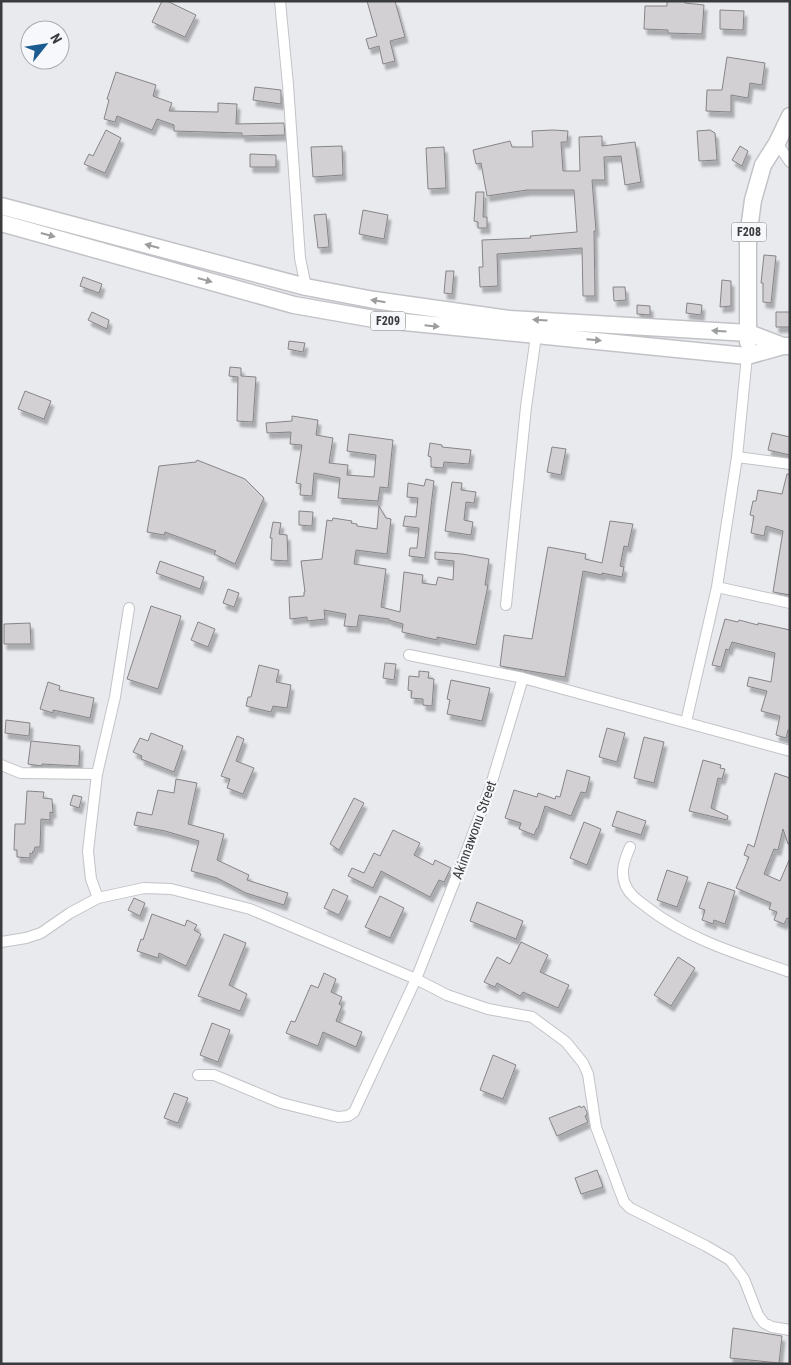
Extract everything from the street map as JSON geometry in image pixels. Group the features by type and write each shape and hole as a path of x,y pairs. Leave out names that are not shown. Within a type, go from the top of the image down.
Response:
{"main road":[{"name":"F208","path":"747,356 749,333 748,237 753,200 763,165 777,143 790,116"},
{"name":"F209","path":"1,206 306,287 374,300 510,318 749,333 786,346"},
{"name":"F209","path":"1,223 294,305 374,319 747,356 786,346"}],"street":[{"path":"280,1 288,84 300,258 306,287"},
{"path":"777,143 790,162"},
{"path":"506,605 526,407 536,336"},
{"path":"686,722 717,587 737,457 747,356"},
{"path":"737,457 790,464"},
{"path":"717,587 790,603"},
{"path":"98,898 91,879 88,851 97,774 115,697 129,608"},
{"path":"409,655 523,678 790,751"},
{"name":"Akinnawonu Street","path":"198,1075 214,1075 280,1103 338,1117 348,1116 354,1112 416,979 468,850 490,788 523,678"},
{"path":"1,765 21,773 97,774"},
{"path":"630,847 624,860 622,872 624,883 630,893 640,902 665,921 690,935 790,972"},
{"path":"1,942 26,938 41,933 70,913 98,898 144,888 172,890 195,894 250,909 416,979 447,995 488,1009 532,1018 566,1042 583,1063 588,1074 596,1127 624,1202 630,1208 730,1260 744,1279 758,1315 764,1323 772,1328 790,1330"}],"building":[{"path":"162,1 167,1 196,15 185,37 152,22"},
{"path":"367,1 395,1 405,37 390,41 395,61 383,64 379,46 369,49 366,39 377,36"},
{"path":"667,1 685,1 685,3 704,5 702,34 668,33 668,30 644,29 645,6 667,6"},
{"path":"720,10 744,11 743,30 720,29"},
{"path":"727,57 765,63 762,85 750,83 748,98 731,95 731,112 706,111 707,90 722,90"},
{"path":"116,72 156,85 153,96 172,103 169,111 218,112 218,103 237,104 236,124 284,123 285,135 242,136 242,133 174,131 174,125 157,119 152,130 117,116 115,122 104,119 109,100 107,99"},
{"path":"255,87 281,90 281,104 253,100"},
{"path":"106,130 121,138 105,173 84,164 89,154 93,156"},
{"path":"710,130 715,133 717,160 699,161 697,131"},
{"path":"532,131 568,131 567,142 561,142 563,171 580,171 579,137 602,136 602,146 635,142 641,182 625,185 621,156 604,157 605,180 592,180 596,231 594,231 595,296 583,296 582,248 497,254 498,286 480,287 479,267 483,267 482,240 531,238 530,236 577,232 574,190 527,190 487,196 481,163 476,164 473,150 510,141 512,147 533,147"},
{"path":"342,146 343,175 313,177 311,147"},
{"path":"740,146 748,151 742,166 732,160"},
{"path":"444,147 446,188 428,189 426,148"},
{"path":"250,154 276,155 276,167 250,167"},
{"path":"476,192 484,192 483,217 487,217 487,228 478,228 478,222 474,221"},
{"path":"363,210 388,215 384,239 359,234"},
{"path":"326,214 329,247 318,248 314,215"},
{"path":"764,255 776,256 771,303 763,302 763,283 761,283"},
{"path":"446,271 454,271 452,294 444,293"},
{"path":"83,277 102,284 99,293 80,286"},
{"path":"722,280 731,281 731,306 720,307"},
{"path":"613,287 625,287 626,300 614,301"},
{"path":"687,303 702,305 701,315 686,313"},
{"path":"637,305 650,306 650,315 637,314"},
{"path":"92,312 109,320 107,329 88,320"},
{"path":"776,312 790,312 790,327 776,327"},
{"path":"289,341 305,343 303,352 288,349"},
{"path":"230,367 241,368 241,376 256,377 253,422 237,421 238,377 229,376"},
{"path":"25,391 51,401 44,419 18,409"},
{"path":"292,416 318,420 316,435 333,438 329,463 348,465 347,475 374,477 376,455 347,451 349,434 393,440 388,488 380,487 378,501 338,498 340,478 314,473 312,496 300,495 301,484 296,483 302,445 290,444 291,432 267,433 266,423 292,421"},
{"path":"772,433 790,437 790,455 768,450"},
{"path":"430,443 442,445 442,447 471,450 469,464 444,462 443,468 431,467 431,457 428,456"},
{"path":"552,447 566,449 561,475 547,472"},
{"path":"197,460 245,479 264,498 235,564 214,554 216,551 165,532 164,535 147,532 159,466 196,462"},
{"path":"787,474 790,474 790,595 773,592 783,531 766,526 764,536 751,533 754,516 750,515 758,490 782,494"},
{"path":"426,479 434,481 425,558 409,556 410,548 417,548 419,528 403,526 405,516 416,517 418,498 407,497 408,483 424,486"},
{"path":"452,482 462,483 461,490 476,492 474,503 466,502 464,520 473,522 471,535 445,531"},
{"path":"379,506 386,518 391,519 387,554 356,550 354,564 386,569 381,607 400,612 404,572 423,575 422,583 436,585 438,577 453,580 454,561 435,559 435,552 489,559 485,585 488,585 476,645 437,637 437,640 402,632 403,624 389,619 359,615 357,627 344,626 346,614 324,610 325,619 307,621 307,617 290,619 289,597 304,596 305,592 301,561 322,559 327,520 332,521 333,518 352,521 351,523 357,524 357,526 377,529"},
{"path":"299,511 313,512 312,526 299,525"},
{"path":"610,521 633,524 628,547 624,546 620,566 624,567 622,577 583,571 565,677 500,666 504,635 532,639 548,547 586,554 585,559 602,563"},
{"path":"273,522 281,523 279,534 287,535 288,561 271,560 272,538 270,538"},
{"path":"160,561 204,577 200,589 156,573"},
{"path":"228,589 239,593 234,607 223,603"},
{"path":"151,606 181,616 158,689 127,679"},
{"path":"725,619 738,622 739,620 758,625 758,623 790,630 790,730 788,730 786,738 776,735 780,716 761,711 767,691 747,686 749,677 771,682 775,653 732,642 729,650 726,649 721,667 712,665"},
{"path":"198,622 215,629 208,647 191,640"},
{"path":"30,623 31,644 4,644 4,624"},
{"path":"385,663 396,664 394,680 383,678"},
{"path":"259,665 279,670 276,682 291,685 287,708 273,706 271,712 246,706 248,697 251,697"},
{"path":"419,671 429,672 428,678 434,679 432,706 423,705 423,699 411,698 412,691 408,690 409,676 419,677"},
{"path":"451,680 490,688 482,721 447,714 450,700 447,699"},
{"path":"48,682 60,686 59,690 94,698 90,718 53,710 53,713 40,709"},
{"path":"6,720 30,723 29,736 5,733"},
{"path":"607,728 625,733 617,762 599,757"},
{"path":"151,733 183,746 174,772 141,759 142,756 133,752 140,738 148,741"},
{"path":"237,736 244,739 236,761 254,768 243,794 227,788 230,779 221,776"},
{"path":"644,737 664,742 654,783 634,778"},
{"path":"31,741 80,746 79,766 28,764"},
{"path":"703,760 721,765 720,768 725,769 722,779 718,778 711,808 728,816 727,820 689,811"},
{"path":"567,770 590,777 586,793 581,792 571,816 545,806 534,835 519,829 521,823 505,818 514,790 537,797 538,793 555,799 556,796 560,797"},
{"path":"775,773 790,778 790,843 788,844 783,829 778,850 774,849 764,874 780,881 790,858 790,919 787,918 784,924 774,920 777,912 769,909 771,903 736,888 749,857 744,855 748,844 754,847"},
{"path":"176,779 197,783 188,824 224,834 217,860 249,875 247,880 288,893 284,905 246,893 217,878 191,871 199,841 165,831 134,825 137,812 152,815 158,790 174,793"},
{"path":"27,791 44,792 43,798 52,799 53,813 50,812 50,820 41,819 40,847 35,847 32,854 30,853 30,858 17,857 17,850 14,850 15,824 25,824"},
{"path":"73,795 82,797 79,808 70,805"},
{"path":"354,798 364,803 339,850 330,844"},
{"path":"617,811 646,821 641,835 612,826"},
{"path":"584,822 601,829 587,865 570,858"},
{"path":"393,830 420,843 414,855 433,865 435,860 451,868 444,882 439,880 430,897 381,871 373,888 348,876 352,868 364,873 374,853 380,856"},
{"path":"667,870 688,877 677,907 657,900"},
{"path":"708,882 735,891 725,924 714,920 713,924 702,920 705,910 699,908"},
{"path":"333,889 348,896 339,915 324,908"},
{"path":"380,896 404,908 390,938 365,927"},
{"path":"134,898 145,903 140,916 128,910"},
{"path":"477,902 523,921 516,939 470,921"},
{"path":"152,914 185,926 187,920 197,925 194,930 201,934 186,966 159,953 158,958 137,951"},
{"path":"224,934 246,943 229,985 247,994 240,1011 198,996"},
{"path":"521,942 548,955 540,972 569,985 558,1008 523,992 520,996 497,983 495,987 484,982 497,957 510,964"},
{"path":"678,957 695,968 671,1006 654,995"},
{"path":"324,973 336,979 331,992 342,997 339,1004 342,1006 336,1021 362,1032 356,1047 323,1032 318,1046 286,1033 291,1021 295,1022 311,985 318,988"},
{"path":"212,1023 230,1030 218,1062 200,1055"},
{"path":"493,1055 516,1065 503,1099 480,1090"},
{"path":"174,1093 188,1098 178,1123 164,1118"},
{"path":"580,1106 581,1108 584,1106 587,1112 585,1116 588,1122 557,1136 549,1118"},
{"path":"597,1170 603,1187 581,1194 575,1178"},
{"path":"733,1328 782,1336 779,1363 730,1358"}]}
